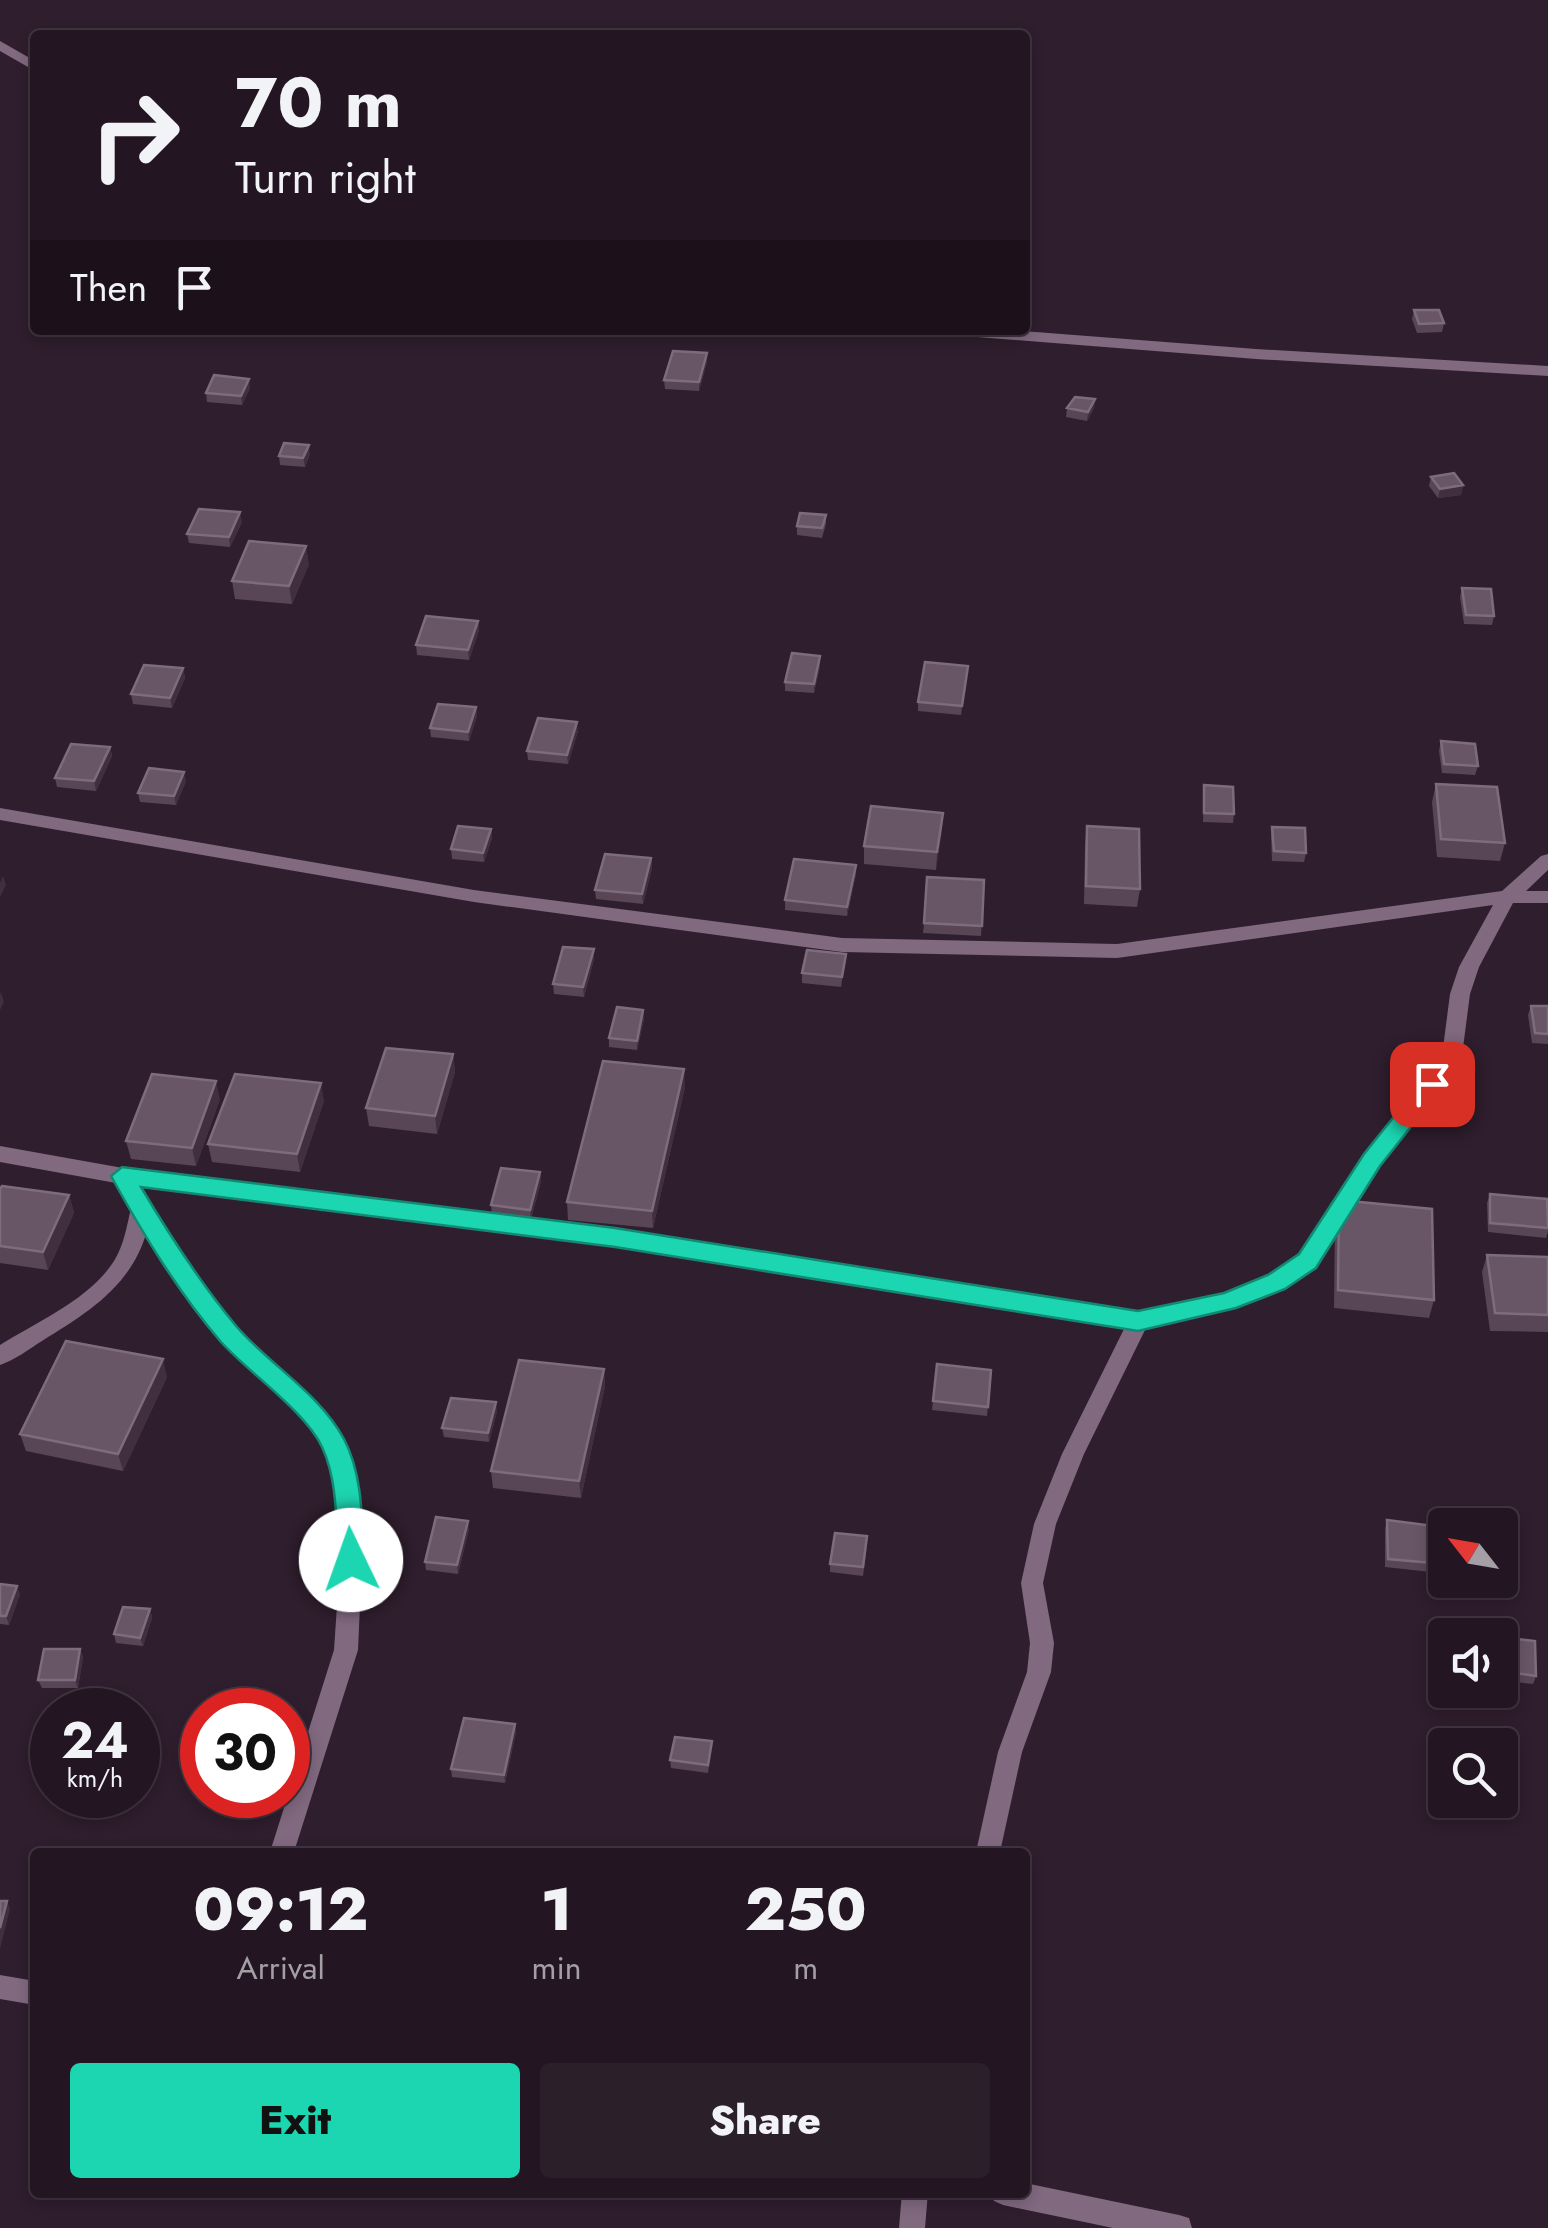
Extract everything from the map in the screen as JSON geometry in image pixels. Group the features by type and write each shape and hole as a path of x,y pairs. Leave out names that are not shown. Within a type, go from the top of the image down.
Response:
{"street":[{"path":"0,45 30,64"},
{"path":"1015,335 1256,354 1548,370"},
{"path":"0,814 474,896 842,946 1117,952 1507,897 1548,896"},
{"path":"0,1154 122,1176 615,1238 1138,1321 1227,1302 1276,1282 1308,1261 1372,1160 1432,1084 1446,1060 1470,967 1507,897 1548,860"},
{"path":"122,1176 165,1249 230,1335 326,1432 334,1444 348,1498 351,1560 346,1650 283,1848"},
{"path":"0,1356 60,1318 117,1273 136,1234 141,1208"},
{"path":"989,1848 1010,1752 1039,1672 1042,1643 1032,1582 1046,1524 1074,1454 1138,1321"},
{"path":"0,1988 30,1991"},
{"path":"912,2228 914,2198"},
{"path":"1030,2198 1179,2228"}],"building":[{"path":"1414,310 1439,310 1444,323 1419,324"},
{"path":"673,351 707,353 699,382 664,380"},
{"path":"214,375 249,379 241,396 206,393"},
{"path":"1075,397 1095,399 1088,412 1067,408"},
{"path":"284,443 309,445 303,458 279,456"},
{"path":"1454,473 1463,485 1440,489 1431,477"},
{"path":"199,509 240,512 229,537 187,534"},
{"path":"800,513 826,515 822,528 797,526"},
{"path":"249,541 306,546 289,586 232,581"},
{"path":"1462,588 1491,589 1494,616 1466,615"},
{"path":"426,616 478,621 468,650 416,645"},
{"path":"792,653 820,656 814,684 785,682"},
{"path":"925,662 968,666 962,706 918,702"},
{"path":"144,665 183,668 170,698 131,694"},
{"path":"438,704 476,707 468,732 430,728"},
{"path":"538,718 577,722 567,755 527,751"},
{"path":"1441,741 1475,744 1478,766 1444,764"},
{"path":"71,744 110,747 94,781 55,778"},
{"path":"149,768 184,772 174,796 138,793"},
{"path":"1436,784 1497,787 1505,843 1441,839"},
{"path":"1204,785 1233,787 1234,814 1204,813"},
{"path":"871,806 943,813 937,852 864,846"},
{"path":"458,826 491,829 483,853 451,849"},
{"path":"1087,826 1139,829 1140,889 1086,886"},
{"path":"1272,827 1305,828 1306,853 1274,851"},
{"path":"605,854 651,858 642,894 595,890"},
{"path":"794,859 856,865 847,907 785,900"},
{"path":"927,877 984,880 982,926 924,923"},
{"path":"563,947 594,949 583,987 553,984"},
{"path":"807,950 846,954 842,977 802,973"},
{"path":"1531,1006 1548,1006 1548,1034 1535,1033"},
{"path":"617,1007 643,1010 637,1041 609,1038"},
{"path":"386,1048 453,1054 435,1116 366,1108"},
{"path":"603,1061 684,1069 652,1211 567,1202"},
{"path":"152,1074 216,1081 192,1148 126,1141"},
{"path":"235,1074 321,1083 297,1154 208,1144"},
{"path":"501,1168 540,1172 530,1210 491,1205"},
{"path":"2,1186 69,1195 43,1252 0,1246"},
{"path":"1490,1194 1547,1199 1548,1228 1490,1223"},
{"path":"1339,1200 1432,1209 1434,1300 1338,1290"},
{"path":"1487,1255 1548,1257 1548,1315 1495,1313"},
{"path":"66,1341 163,1359 118,1454 20,1434"},
{"path":"519,1360 604,1369 579,1481 491,1471"},
{"path":"937,1364 991,1370 988,1407 933,1401"},
{"path":"451,1398 496,1402 488,1433 442,1428"},
{"path":"436,1517 468,1521 457,1565 425,1562"},
{"path":"1387,1520 1428,1525 1428,1563 1388,1559"},
{"path":"835,1533 867,1536 863,1567 830,1564"},
{"path":"0,1584 17,1586 6,1616 0,1616"},
{"path":"123,1607 150,1609 140,1638 114,1634"},
{"path":"1518,1639 1535,1641 1536,1676 1518,1674"},
{"path":"44,1649 80,1649 75,1680 38,1680"},
{"path":"464,1718 515,1724 504,1775 451,1769"},
{"path":"675,1737 712,1741 708,1765 670,1760"},
{"path":"0,1901 7,1901 0,1928"}],"route":[{"path":"351,1560 348,1498 334,1444 318,1422 230,1335 165,1249 122,1176 615,1238 1138,1321 1227,1302 1276,1282 1308,1261 1372,1160 1432,1084"}]}
